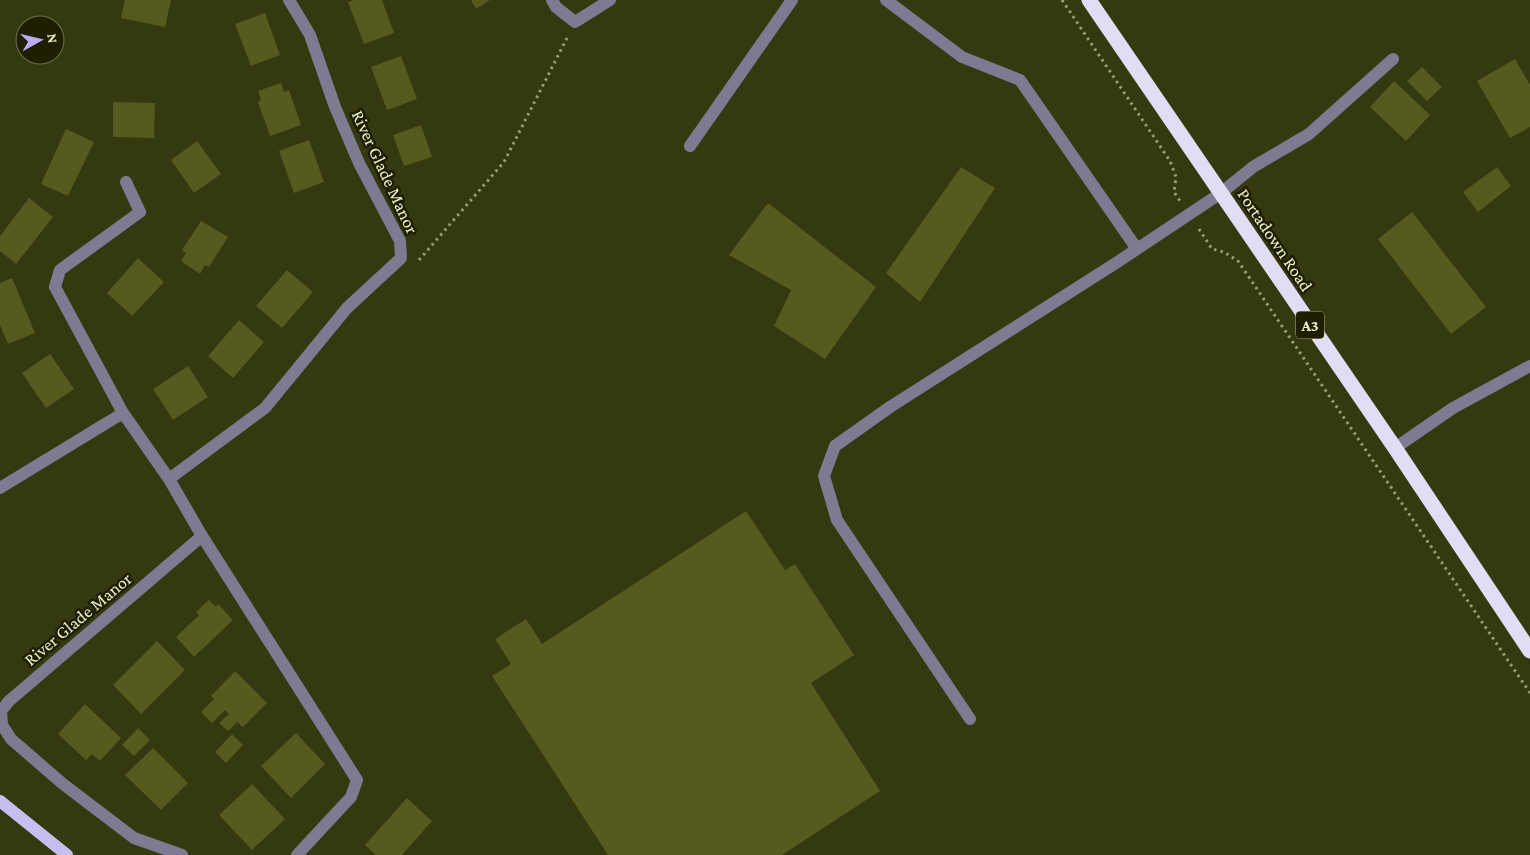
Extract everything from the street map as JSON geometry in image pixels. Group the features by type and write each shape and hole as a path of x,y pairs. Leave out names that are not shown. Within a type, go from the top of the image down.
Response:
{"highway":[{"name":"Portadown Road","path":"1089,0 1395,448 1530,651"}],"main road":[{"path":"0,801 67,855"}],"street":[{"name":"River Glade Manor","path":"169,479 265,408 347,308 401,258 400,241 359,164 335,107 310,35 289,0"},
{"path":"552,0 556,7 575,22 610,0"},
{"path":"690,146 792,0"},
{"path":"886,0 962,57 1020,80 1137,249"},
{"path":"970,719 837,520 824,476 835,446 890,407 1221,194 1252,166 1309,134 1393,59"},
{"path":"126,182 140,212 60,270 55,288 123,413 169,479 202,536 356,780 351,797 297,855"},
{"path":"1395,448 1453,408 1530,366"},
{"path":"0,488 123,413"},
{"name":"River Glade Manor","path":"182,855 134,838 63,784 11,738 2,725 1,711 9,701 202,536"}],"path":[{"path":"1062,0 1170,160 1176,177 1174,192 1189,215 1212,249 1224,252 1238,261 1530,693"},
{"path":"416,263 504,162 575,22"}],"building":[{"path":"125,0 171,0 165,27 121,18"},
{"path":"353,0 382,0 394,33 364,44 348,2"},
{"path":"471,0 490,0 476,9"},
{"path":"265,13 280,55 251,66 235,24"},
{"path":"401,56 417,99 387,110 371,67"},
{"path":"1515,59 1530,85 1530,127 1510,138 1477,81"},
{"path":"1422,67 1442,87 1427,101 1407,81"},
{"path":"1394,81 1430,115 1406,141 1370,107"},
{"path":"281,83 284,92 289,90 301,125 270,136 258,102 261,100 258,91"},
{"path":"113,102 155,103 154,138 113,137"},
{"path":"421,125 432,157 404,166 393,135"},
{"path":"66,129 94,142 68,196 41,184"},
{"path":"309,140 324,182 294,193 279,151"},
{"path":"197,141 221,174 194,193 171,160"},
{"path":"961,167 995,188 920,302 886,273"},
{"path":"1497,167 1511,186 1478,212 1463,192"},
{"path":"29,198 53,217 16,264 0,251 0,236"},
{"path":"768,203 876,287 825,359 774,326 791,290 729,255"},
{"path":"1412,212 1486,307 1451,334 1378,239"},
{"path":"201,221 228,237 209,267 205,265 200,274 181,261 186,253 182,250"},
{"path":"138,258 164,282 132,316 107,293"},
{"path":"287,270 313,292 282,328 256,306"},
{"path":"12,278 35,333 8,344 0,325 0,283"},
{"path":"239,320 264,342 233,378 208,356"},
{"path":"50,354 74,389 46,408 22,373"},
{"path":"188,366 208,397 173,420 153,389"},
{"path":"746,511 785,570 795,564 854,655 811,683 880,791 782,855 608,855 492,676 511,664 495,639 526,619 542,644"},
{"path":"209,600 216,607 218,604 233,620 194,657 176,637 199,615 196,612"},
{"path":"157,641 185,670 141,714 113,685"},
{"path":"235,671 267,703 243,727 237,722 228,731 219,723 229,714 225,710 212,723 201,712 214,699 211,696"},
{"path":"85,704 121,738 100,761 92,754 86,760 58,734"},
{"path":"138,728 150,740 134,756 122,745"},
{"path":"296,733 325,764 291,798 261,766"},
{"path":"232,734 243,745 226,763 215,752"},
{"path":"153,748 188,783 161,810 125,775"},
{"path":"252,784 285,819 252,850 219,815"},
{"path":"407,798 432,821 402,855 376,855 365,845"}]}
